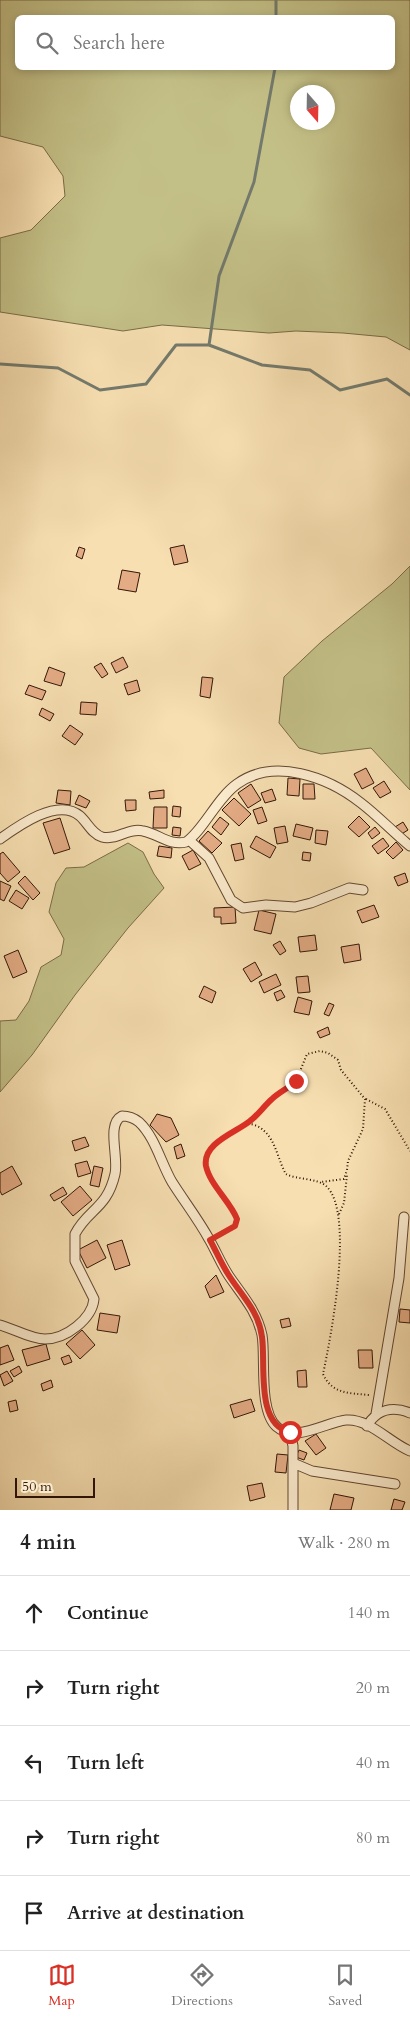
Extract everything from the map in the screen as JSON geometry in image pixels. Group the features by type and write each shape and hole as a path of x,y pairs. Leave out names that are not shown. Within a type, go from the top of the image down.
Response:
{"street":[{"path":"0,839 33,817 46,812 62,810 75,812 81,816 96,834 102,837 138,830 171,843 180,843 189,840 220,800 238,783 253,775 275,770 292,772 333,785 361,802 410,846"},
{"path":"189,840 209,858 231,900 239,907 248,908 266,904 295,907 350,888 363,890"},
{"path":"0,1325 46,1339 62,1335 80,1324 90,1313 94,1299 75,1261 75,1234 105,1200 111,1188 117,1161 113,1131 114,1122 122,1116 129,1116 138,1122 149,1135 172,1182 210,1240 229,1275 249,1302 256,1316 262,1336 265,1397 274,1424 278,1428 290,1432 307,1430 345,1420 368,1426 410,1451"},
{"path":"368,1426 376,1414 399,1278 404,1218"},
{"path":"376,1414 397,1408 410,1413"},
{"path":"290,1432 293,1463 293,1510"},
{"path":"293,1463 312,1471 395,1484"}],"path":[{"path":"210,1240 235,1226 237,1219 233,1207 211,1177 206,1165 208,1156 214,1146 247,1124 271,1100 296,1081 307,1054 320,1051 328,1053 338,1060 340,1070 365,1099 385,1110 410,1151"},
{"path":"339,1214 344,1203 348,1161 362,1129 365,1099"},
{"path":"247,1124 264,1130 286,1174 303,1180 321,1182 344,1179 348,1170"},
{"path":"321,1182 332,1193 339,1214 341,1243 337,1290 323,1374 331,1387 344,1392 371,1395 377,1401"}],"shaded area":[{"path":"0,0 410,0 410,350 386,337 343,333 296,331 269,333 162,325 123,331 0,312 0,238 31,230 65,196 63,176 43,147 0,136"},
{"path":"410,566 410,790 371,748 321,754 299,748 279,723 284,677 322,641 392,584"},
{"path":"128,843 143,852 154,874 164,888 128,928 75,995 32,1055 0,1092 0,1021 16,1020 29,1001 41,967 61,955 64,939 49,912 56,883 66,868 84,867"}],"building":[{"path":"184,545 188,562 174,565 170,548"},
{"path":"79,547 85,549 82,559 76,556"},
{"path":"122,570 140,573 136,592 118,589"},
{"path":"123,657 128,667 116,673 111,663"},
{"path":"101,663 108,674 102,678 94,667"},
{"path":"49,667 65,673 61,686 44,681"},
{"path":"202,677 213,678 210,698 200,696"},
{"path":"137,680 140,691 128,695 124,684"},
{"path":"29,685 46,691 42,700 25,694"},
{"path":"81,702 97,703 96,715 80,714"},
{"path":"42,708 54,714 50,721 39,715"},
{"path":"70,725 83,734 75,745 62,736"},
{"path":"366,768 374,783 362,789 354,774"},
{"path":"288,778 300,779 299,796 287,795"},
{"path":"384,781 391,792 380,798 373,788"},
{"path":"251,784 261,800 248,808 238,793"},
{"path":"303,784 314,784 315,799 303,799"},
{"path":"272,789 276,800 265,803 261,793"},
{"path":"58,790 71,791 70,805 56,803"},
{"path":"164,790 164,798 150,799 149,792"},
{"path":"79,795 90,801 86,808 75,804"},
{"path":"234,798 251,814 239,826 222,810"},
{"path":"125,800 136,800 136,810 126,811"},
{"path":"173,806 181,807 180,817 172,816"},
{"path":"154,807 167,807 167,828 153,828"},
{"path":"262,807 267,821 258,824 253,810"},
{"path":"359,816 370,827 359,837 348,827"},
{"path":"220,817 229,824 221,835 212,827"},
{"path":"60,818 70,849 54,854 43,823"},
{"path":"403,822 408,830 400,835 395,827"},
{"path":"296,824 313,828 310,840 293,836"},
{"path":"285,826 288,842 277,844 274,828"},
{"path":"173,827 181,828 180,836 172,835"},
{"path":"375,827 380,833 372,839 368,833"},
{"path":"316,830 328,831 326,845 315,843"},
{"path":"208,831 222,843 212,853 199,841"},
{"path":"256,836 276,847 270,858 250,847"},
{"path":"383,838 389,846 378,854 372,846"},
{"path":"396,842 403,850 393,859 386,852"},
{"path":"241,843 244,859 235,861 231,845"},
{"path":"159,846 172,848 171,858 157,856"},
{"path":"193,850 201,864 189,870 182,856"},
{"path":"3,852 20,872 8,882 0,873 0,854"},
{"path":"303,852 311,853 310,861 302,860"},
{"path":"405,873 408,882 398,886 394,877"},
{"path":"25,876 40,893 33,900 18,883"},
{"path":"0,881 11,886 4,901 0,899"},
{"path":"16,890 29,898 22,909 9,901"},
{"path":"374,905 379,917 362,923 357,911"},
{"path":"235,907 236,923 221,924 221,917 214,917 214,908"},
{"path":"259,910 276,914 271,934 254,930"},
{"path":"315,935 317,950 300,952 298,937"},
{"path":"280,941 286,951 280,955 273,945"},
{"path":"359,944 361,960 344,963 341,947"},
{"path":"18,950 27,972 13,978 4,956"},
{"path":"255,962 262,975 251,982 243,969"},
{"path":"276,974 281,985 264,993 259,982"},
{"path":"308,976 310,992 298,993 296,977"},
{"path":"204,986 216,992 212,1003 199,997"},
{"path":"281,990 285,997 277,1001 274,993"},
{"path":"298,997 312,1001 309,1015 294,1012"},
{"path":"329,1003 334,1005 329,1016 324,1014"},
{"path":"328,1027 330,1034 320,1038 317,1032"},
{"path":"157,1114 171,1118 179,1135 166,1142 150,1125"},
{"path":"85,1137 89,1146 75,1151 72,1141"},
{"path":"181,1144 185,1156 177,1159 174,1147"},
{"path":"87,1161 91,1173 78,1177 75,1164"},
{"path":"12,1166 22,1184 2,1195 0,1191 0,1173"},
{"path":"94,1166 103,1168 99,1187 90,1185"},
{"path":"80,1186 92,1200 73,1216 61,1202"},
{"path":"63,1187 67,1194 54,1201 50,1195"},
{"path":"97,1240 106,1258 87,1268 78,1250"},
{"path":"122,1240 130,1265 115,1270 107,1245"},
{"path":"216,1275 224,1292 210,1298 205,1286"},
{"path":"400,1309 410,1310 410,1323 399,1322"},
{"path":"100,1313 120,1316 117,1333 97,1330"},
{"path":"289,1318 291,1326 282,1328 280,1320"},
{"path":"82,1330 95,1345 80,1359 66,1344"},
{"path":"46,1344 50,1359 27,1366 22,1350"},
{"path":"8,1345 14,1360 0,1365 0,1348"},
{"path":"358,1350 372,1350 373,1368 359,1368"},
{"path":"69,1355 72,1362 64,1365 61,1358"},
{"path":"19,1366 22,1372 14,1377 10,1371"},
{"path":"306,1370 307,1387 298,1387 297,1371"},
{"path":"7,1371 13,1381 4,1386 0,1375"},
{"path":"51,1380 53,1387 43,1391 41,1384"},
{"path":"251,1399 255,1411 234,1418 230,1405"},
{"path":"16,1400 18,1410 10,1412 8,1402"},
{"path":"316,1434 326,1448 316,1455 305,1441"},
{"path":"299,1450 307,1453 304,1460 296,1457"},
{"path":"277,1454 288,1455 286,1473 275,1472"},
{"path":"262,1483 265,1497 250,1501 247,1486"},
{"path":"334,1494 354,1498 351,1510 330,1510"},
{"path":"394,1499 405,1502 402,1510 391,1510"}],"waterway":[{"path":"276,0 276,15"},
{"path":"209,345 219,276 254,182 275,70"},
{"path":"0,364 58,368 100,390 146,384 176,345 209,345 262,365 310,370 340,390 387,379 410,395"}],"route":[{"path":"290,1432 278,1428 274,1424 265,1397 262,1336 256,1316 249,1302 222,1264 210,1240 235,1226 237,1219 233,1207 211,1177 206,1165 208,1156 214,1146 232,1132 247,1124 281,1091 296,1081"}]}
